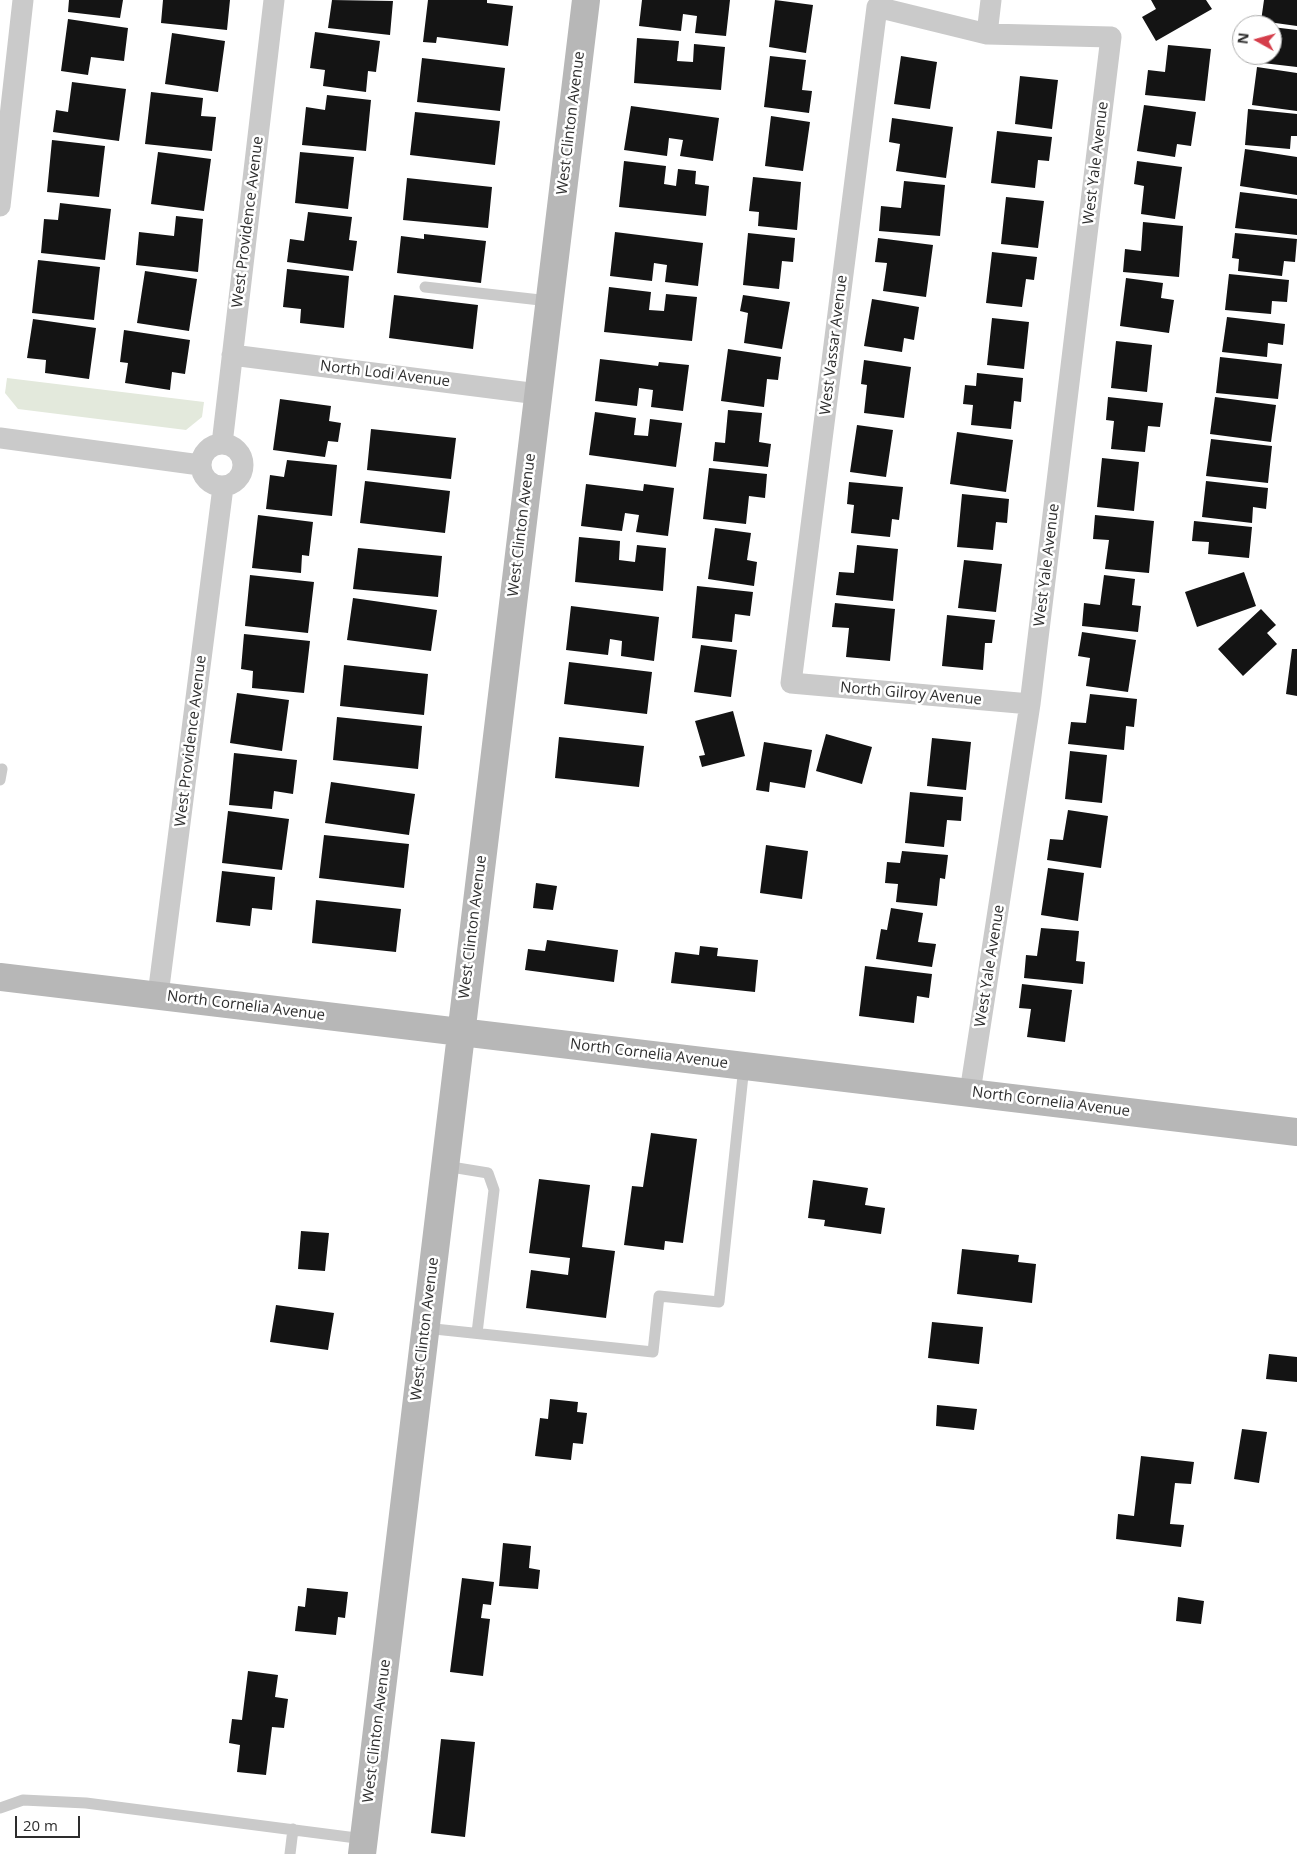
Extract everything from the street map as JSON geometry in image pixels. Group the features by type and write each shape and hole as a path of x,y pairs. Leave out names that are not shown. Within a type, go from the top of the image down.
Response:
{"main road":[{"name":"West Clinton Avenue","path":"363,1846 586,0"},
{"name":"North Cornelia Avenue","path":"0,977 1297,1132"}],"street":[{"path":"0,206 23,0"},
{"name":"West Providence Avenue","path":"222,444 274,0"},
{"path":"987,34 991,0"},
{"name":"West Vassar Avenue","path":"791,684 877,7 987,34"},
{"name":"West Yale Avenue","path":"970,1092 1030,704 1111,37 987,34"},
{"name":"North Lodi Avenue","path":"232,355 538,394"},
{"path":"0,438 200,465"},
{"path":"222,444 235,448 240,454 243,468 236,481 223,487 210,483 201,472 200,465 202,458 209,448 222,444"},
{"name":"West Providence Avenue","path":"158,996 223,487"},
{"name":"North Gilroy Avenue","path":"791,684 1030,704"}],"lane":[{"path":"425,286 549,301"},
{"path":"426,1328 653,1352 659,1296 720,1302 744,1065"},
{"path":"445,1166 488,1173 494,1190 477,1333"},
{"path":"0,1808 23,1800 86,1803 294,1829 363,1846"},
{"path":"290,1854 294,1829"}],"shaded area":[{"path":"7,378 204,402 202,417 186,430 18,409 5,393"}],"building":[{"path":"69,0 123,0 120,18 68,12"},
{"path":"163,0 230,0 227,30 161,23"},
{"path":"332,0 393,1 390,35 328,28"},
{"path":"428,0 487,0 487,3 513,6 508,46 437,37 436,43 423,42"},
{"path":"642,0 730,0 726,36 695,33 697,16 683,14 681,31 639,26"},
{"path":"775,0 813,5 806,53 769,47"},
{"path":"1151,0 1206,0 1212,9 1156,41 1142,17 1156,9"},
{"path":"1264,0 1297,0 1297,26 1282,24 1282,15 1262,15"},
{"path":"68,19 128,28 124,61 91,57 88,75 61,71"},
{"path":"1282,28 1297,30 1297,67 1280,65 1282,65"},
{"path":"315,32 380,41 376,72 368,71 366,92 323,86 325,70 310,68"},
{"path":"172,33 225,41 218,92 165,84"},
{"path":"637,38 679,41 677,61 693,62 694,44 725,47 721,90 634,83"},
{"path":"1168,45 1211,49 1205,101 1145,95 1148,70 1165,72"},
{"path":"770,56 806,60 802,90 812,91 809,113 764,107"},
{"path":"901,56 937,62 930,109 894,104"},
{"path":"422,58 505,68 500,111 417,102"},
{"path":"1257,67 1297,73 1297,111 1252,105"},
{"path":"1020,76 1058,80 1052,129 1015,124"},
{"path":"72,82 126,89 119,141 53,132 56,110 68,112"},
{"path":"151,92 203,98 201,116 216,117 212,151 145,144"},
{"path":"327,95 371,100 366,151 302,145 306,107 325,110"},
{"path":"1144,105 1196,112 1191,146 1177,144 1175,157 1137,151"},
{"path":"631,106 719,118 713,161 680,156 683,140 669,138 667,156 624,150"},
{"path":"1248,109 1297,114 1297,136 1291,136 1290,149 1245,145"},
{"path":"415,112 500,121 495,165 410,155"},
{"path":"771,116 810,122 803,171 765,166"},
{"path":"892,118 953,127 946,178 896,171 900,144 889,142"},
{"path":"997,131 1052,137 1049,161 1038,160 1035,188 991,183"},
{"path":"52,140 105,146 99,197 47,192"},
{"path":"1245,149 1297,157 1297,195 1240,186"},
{"path":"158,152 211,159 204,211 151,204"},
{"path":"300,152 354,157 348,209 295,203"},
{"path":"624,161 666,166 664,184 676,186 678,169 696,171 695,184 709,186 706,216 619,207"},
{"path":"1137,161 1182,167 1175,219 1141,214 1144,186 1134,184"},
{"path":"753,177 801,182 797,230 758,226 759,212 749,211"},
{"path":"407,178 492,187 488,228 403,220"},
{"path":"904,181 945,185 940,236 879,231 881,206 901,208"},
{"path":"1240,192 1297,199 1297,235 1235,228"},
{"path":"1006,197 1044,201 1038,248 1001,244"},
{"path":"60,203 111,209 105,260 41,253 44,219 58,220"},
{"path":"308,212 352,217 349,240 357,241 353,271 287,262 290,239 304,241"},
{"path":"176,216 203,219 198,272 136,265 139,232 174,236"},
{"path":"1143,222 1183,226 1179,277 1123,272 1125,249 1141,251"},
{"path":"615,232 703,243 698,286 665,282 667,265 654,263 652,281 610,276"},
{"path":"748,233 795,238 793,262 782,261 779,289 743,285"},
{"path":"1235,233 1297,239 1295,262 1284,261 1282,276 1238,271 1239,259 1232,258"},
{"path":"424,234 486,241 481,283 397,273 401,236 424,239"},
{"path":"878,238 933,245 926,297 883,291 887,263 875,262"},
{"path":"992,252 1037,257 1034,280 1026,279 1022,307 986,303"},
{"path":"38,260 100,267 94,320 32,313"},
{"path":"287,269 349,276 344,328 300,323 301,309 283,307"},
{"path":"145,271 197,279 189,331 137,323"},
{"path":"1229,274 1289,280 1287,302 1272,301 1271,314 1225,310"},
{"path":"1126,278 1163,283 1161,298 1174,300 1169,333 1120,326"},
{"path":"609,287 651,292 649,310 664,311 666,294 697,297 692,341 604,332"},
{"path":"394,295 478,305 473,349 389,338"},
{"path":"743,295 790,302 782,349 744,343 748,313 740,311"},
{"path":"872,299 919,307 914,340 904,338 902,352 864,346"},
{"path":"1227,317 1285,324 1283,345 1268,343 1267,357 1222,352"},
{"path":"992,318 1029,322 1024,369 987,365"},
{"path":"33,319 96,328 89,379 45,373 46,360 27,358"},
{"path":"124,330 190,340 185,374 172,372 170,390 125,383 128,363 120,362"},
{"path":"1116,341 1152,345 1147,392 1111,388"},
{"path":"728,349 781,357 778,380 767,379 764,407 721,401"},
{"path":"1220,357 1282,364 1278,399 1216,393"},
{"path":"600,359 658,366 659,362 689,365 683,411 651,407 653,390 639,388 637,406 595,401"},
{"path":"864,360 911,367 904,418 864,413 867,385 861,384"},
{"path":"977,373 1023,378 1021,402 1014,401 1011,429 971,425 973,405 963,404 965,385 976,386"},
{"path":"1108,397 1163,403 1160,427 1148,426 1145,452 1111,449 1114,421 1106,420"},
{"path":"1215,397 1276,405 1271,442 1210,434"},
{"path":"280,399 331,406 329,421 341,423 338,442 328,441 325,457 273,450"},
{"path":"728,410 762,413 759,442 771,444 768,467 713,461 715,442 725,443"},
{"path":"595,412 636,418 634,435 648,436 650,419 682,423 676,467 589,455"},
{"path":"857,425 893,430 886,477 850,472"},
{"path":"371,429 456,438 451,479 367,470"},
{"path":"957,432 1013,440 1006,492 950,484"},
{"path":"1211,439 1272,446 1268,483 1206,476"},
{"path":"1102,458 1139,462 1134,511 1097,507"},
{"path":"287,460 337,465 332,516 266,509 270,475 284,477"},
{"path":"709,468 767,474 765,498 749,496 746,524 703,519"},
{"path":"365,481 450,491 445,533 360,523"},
{"path":"1206,481 1268,488 1266,509 1253,507 1252,523 1202,517"},
{"path":"849,482 903,487 899,520 892,519 890,537 851,533 854,505 847,504"},
{"path":"586,484 643,491 644,484 674,488 668,536 636,532 639,515 625,513 622,531 581,526"},
{"path":"962,494 1009,499 1007,523 996,522 993,550 957,547"},
{"path":"258,515 313,522 309,556 302,555 301,573 252,568"},
{"path":"1095,515 1154,521 1149,573 1105,569 1109,540 1093,539"},
{"path":"1194,521 1252,527 1249,558 1208,554 1209,542 1192,541"},
{"path":"715,528 751,533 747,560 757,562 754,586 708,579"},
{"path":"579,537 620,541 619,560 635,562 637,545 666,548 663,591 575,582"},
{"path":"857,545 898,549 893,601 836,595 839,572 854,573"},
{"path":"358,548 442,556 438,597 353,589"},
{"path":"964,560 1002,564 996,612 958,608"},
{"path":"1244,572 1256,606 1197,627 1185,592"},
{"path":"250,575 314,582 308,633 245,626"},
{"path":"1104,575 1135,579 1132,605 1141,606 1138,632 1082,626 1084,603 1100,605"},
{"path":"697,586 753,592 750,616 735,614 732,642 692,638"},
{"path":"353,598 437,610 431,651 347,640"},
{"path":"835,603 895,609 890,661 846,657 849,628 832,627"},
{"path":"571,606 659,617 654,661 621,656 622,641 610,639 608,655 566,650"},
{"path":"1261,609 1276,625 1267,633 1277,644 1243,676 1218,649"},
{"path":"947,615 995,620 992,643 985,643 983,670 942,666"},
{"path":"1082,632 1136,640 1128,692 1086,686 1090,658 1078,656"},
{"path":"244,634 310,641 304,693 252,688 253,671 241,669"},
{"path":"701,645 737,650 731,697 694,692"},
{"path":"1292,649 1297,649 1297,696 1286,694"},
{"path":"569,662 652,672 647,714 564,704"},
{"path":"344,665 428,674 424,715 340,706"},
{"path":"237,693 289,700 282,751 230,743"},
{"path":"1090,694 1137,699 1134,727 1126,726 1124,750 1068,744 1071,722 1086,723"},
{"path":"733,711 745,756 702,767 699,756 705,755 695,721"},
{"path":"337,717 422,726 418,769 333,760"},
{"path":"826,734 872,747 862,784 816,771"},
{"path":"559,737 644,746 639,787 555,778"},
{"path":"932,738 971,742 966,790 927,786"},
{"path":"764,742 812,750 805,788 770,782 769,792 756,790"},
{"path":"1070,751 1107,755 1102,803 1065,799"},
{"path":"234,753 297,760 293,794 274,791 272,809 229,805"},
{"path":"331,782 415,794 409,835 325,823"},
{"path":"910,792 963,797 961,821 947,820 944,847 905,843"},
{"path":"1068,810 1108,816 1101,868 1047,860 1050,839 1063,840"},
{"path":"228,811 289,819 282,870 222,863"},
{"path":"324,835 409,844 404,888 319,878"},
{"path":"766,845 808,851 802,899 760,893"},
{"path":"902,851 948,855 945,879 940,878 937,906 896,902 898,884 885,883 887,862 900,863"},
{"path":"1048,868 1084,873 1078,921 1041,915"},
{"path":"222,871 275,877 272,910 252,908 250,926 216,922"},
{"path":"536,883 557,886 553,910 533,908"},
{"path":"316,900 401,909 396,952 312,943"},
{"path":"891,908 923,913 918,942 936,944 932,967 876,959 881,929 887,930"},
{"path":"1041,928 1079,931 1076,961 1085,962 1083,984 1024,978 1026,955 1037,956"},
{"path":"547,940 618,950 614,982 525,970 528,949 545,951"},
{"path":"700,946 718,948 717,956 758,960 755,992 671,983 675,952 699,955"},
{"path":"865,966 932,974 929,998 917,996 914,1023 859,1016"},
{"path":"1022,984 1072,990 1065,1042 1027,1037 1031,1009 1019,1008"},
{"path":"651,1133 697,1139 683,1243 665,1241 664,1250 624,1245 632,1186 643,1187"},
{"path":"539,1179 590,1185 582,1247 615,1251 606,1318 526,1308 531,1270 568,1275 570,1258 529,1253"},
{"path":"813,1180 868,1188 865,1205 885,1208 881,1234 824,1226 825,1220 808,1218"},
{"path":"301,1231 329,1233 325,1271 298,1269"},
{"path":"962,1249 1019,1255 1018,1262 1036,1264 1032,1303 957,1294"},
{"path":"276,1305 334,1313 328,1350 270,1342"},
{"path":"932,1322 983,1327 979,1364 928,1358"},
{"path":"1269,1354 1297,1357 1297,1382 1266,1379"},
{"path":"550,1399 578,1402 577,1412 587,1413 583,1444 573,1443 571,1460 535,1456 540,1418 548,1419"},
{"path":"937,1405 977,1409 974,1430 936,1426"},
{"path":"1242,1429 1267,1432 1259,1483 1234,1479"},
{"path":"1141,1456 1194,1462 1191,1484 1175,1483 1170,1524 1184,1525 1181,1547 1116,1539 1118,1514 1134,1516"},
{"path":"503,1543 531,1546 529,1568 540,1570 538,1589 499,1586"},
{"path":"462,1578 494,1582 491,1605 483,1604 481,1618 490,1619 483,1676 450,1672"},
{"path":"307,1588 348,1592 345,1618 338,1617 336,1635 295,1631 298,1606 305,1607"},
{"path":"1178,1597 1204,1601 1201,1624 1176,1621"},
{"path":"248,1671 278,1675 275,1697 288,1699 284,1728 272,1727 266,1775 237,1772 240,1745 229,1743 232,1719 242,1720"},
{"path":"441,1739 475,1742 465,1837 431,1833"}]}
